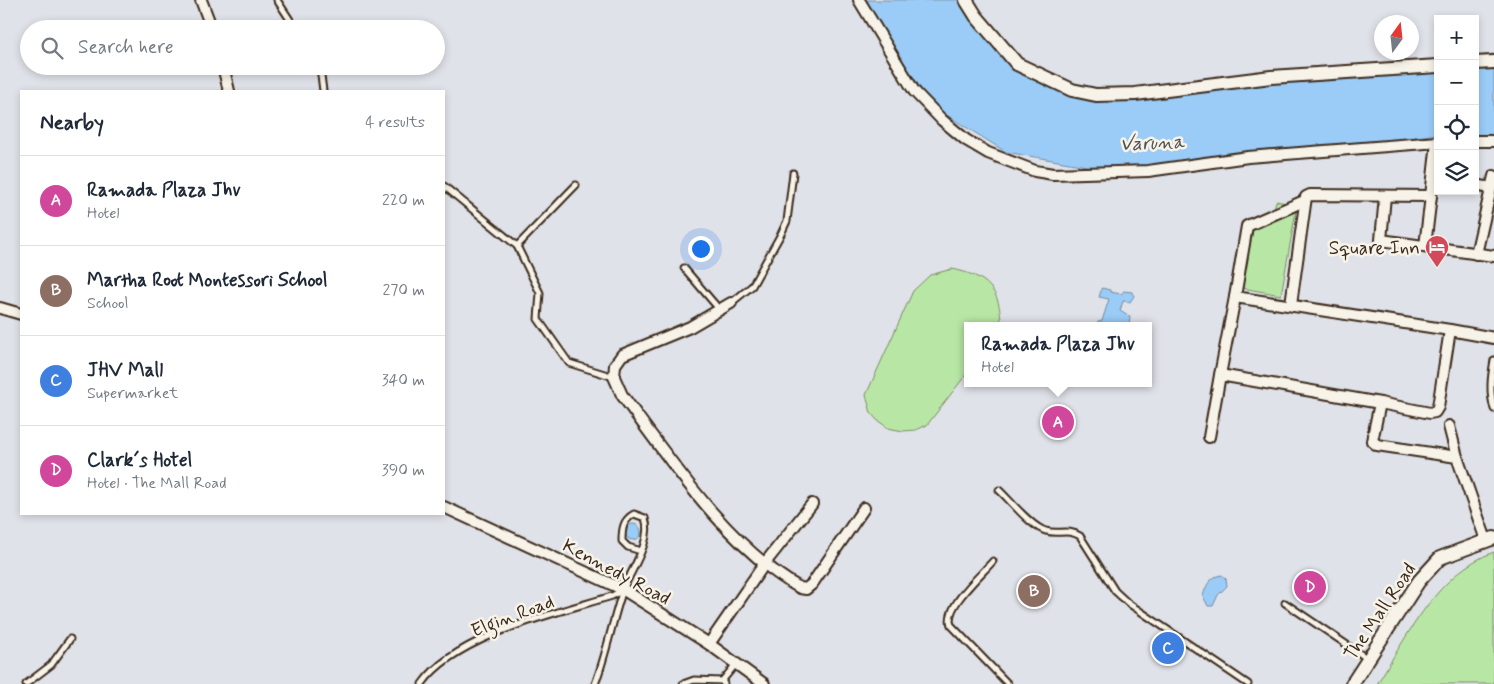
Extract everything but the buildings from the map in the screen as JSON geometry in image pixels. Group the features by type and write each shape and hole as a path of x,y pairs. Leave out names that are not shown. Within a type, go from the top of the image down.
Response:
{"street":[{"path":"201,0 209,20"},
{"path":"859,0 914,91 942,120 966,140 988,153 1035,171 1053,174 1148,171 1248,157 1434,142"},
{"path":"966,0 976,16 1017,64 1072,90 1096,95 1135,94 1271,77 1434,66"},
{"path":"1479,63 1494,62"},
{"path":"225,75 229,90"},
{"path":"1479,142 1494,141"},
{"path":"1476,254 1494,176"},
{"path":"1425,246 1434,185"},
{"path":"1479,186 1491,188"},
{"path":"1209,436 1247,226 1304,201 1310,195 1431,196"},
{"path":"1385,196 1381,240 1494,256"},
{"path":"1291,304 1304,201"},
{"path":"1235,297 1291,304 1494,338"},
{"path":"731,303 690,327 622,355 614,365 614,377 622,395 709,509 765,564 800,588 809,587 864,508"},
{"path":"0,308 20,314"},
{"path":"1220,375 1430,413 1435,412 1438,407 1450,330"},
{"path":"1380,403 1372,435 1372,441 1377,445 1457,457"},
{"path":"1449,426 1457,457 1490,539"},
{"path":"708,644 765,564 812,504"},
{"name":"Kennedy Road","path":"445,507 624,590 708,644 764,684"},
{"name":"The Mall Road","path":"1352,684 1418,581 1440,558 1490,539"}],"lane":[{"path":"277,0 290,20"},
{"path":"320,75 324,90"},
{"path":"731,303 752,286 781,234 787,221 793,173"},
{"path":"517,246 576,185"},
{"path":"445,187 517,246 540,293 538,319 569,363 614,377"},
{"path":"684,268 720,310"},
{"path":"1494,360 1490,391 1494,409"},
{"path":"999,490 1039,528 1052,532 1073,532 1080,536 1115,591 1128,603 1248,684"},
{"path":"595,684 624,590 637,564 641,551 648,526 645,518 634,514 627,518 622,529 622,542 628,547 641,551"},
{"path":"993,561 956,603 950,611 949,618 951,625 1008,684"},
{"name":"Elgin Road","path":"422,684 427,676 449,659 479,641 503,630 612,596 624,590"},
{"path":"1286,603 1368,659"},
{"path":"26,684 51,666 70,639"},
{"path":"683,684 694,680 723,683 736,664"}],"green space":[{"path":"1276,201 1297,205 1281,295 1242,288 1254,222 1273,212"},
{"path":"952,269 983,280 995,294 1001,322 964,322 964,377 927,425 916,430 903,431 888,428 871,413 866,395 913,291 930,275"},
{"path":"1494,552 1494,684 1377,684 1412,626 1440,590 1456,574 1474,561"}],"water":[{"name":"Varuna","path":"864,0 958,0 965,12 1044,82 1101,101 1256,76 1434,59 1434,135 1138,175 1006,152 932,106"},
{"path":"1494,54 1494,136 1479,135 1479,56"},
{"path":"1102,288 1121,294 1124,291 1132,292 1134,296 1130,302 1123,301 1120,311 1130,317 1129,322 1098,322 1102,321 1109,299 1099,297"},
{"path":"633,524 641,532 633,540 625,532"},
{"path":"1222,575 1226,579 1227,586 1218,595 1213,606 1208,606 1203,596 1209,582 1214,577"}],"place":[{"name":"Square Inn","path":"1437,268"},
{"name":"Ramada Plaza Jhv","path":"1058,422"},
{"name":"Clark´s Hotel","path":"1310,587"},
{"name":"Martha Root Montessori School","path":"1034,591"},
{"name":"JHV Mall","path":"1168,648"}]}
